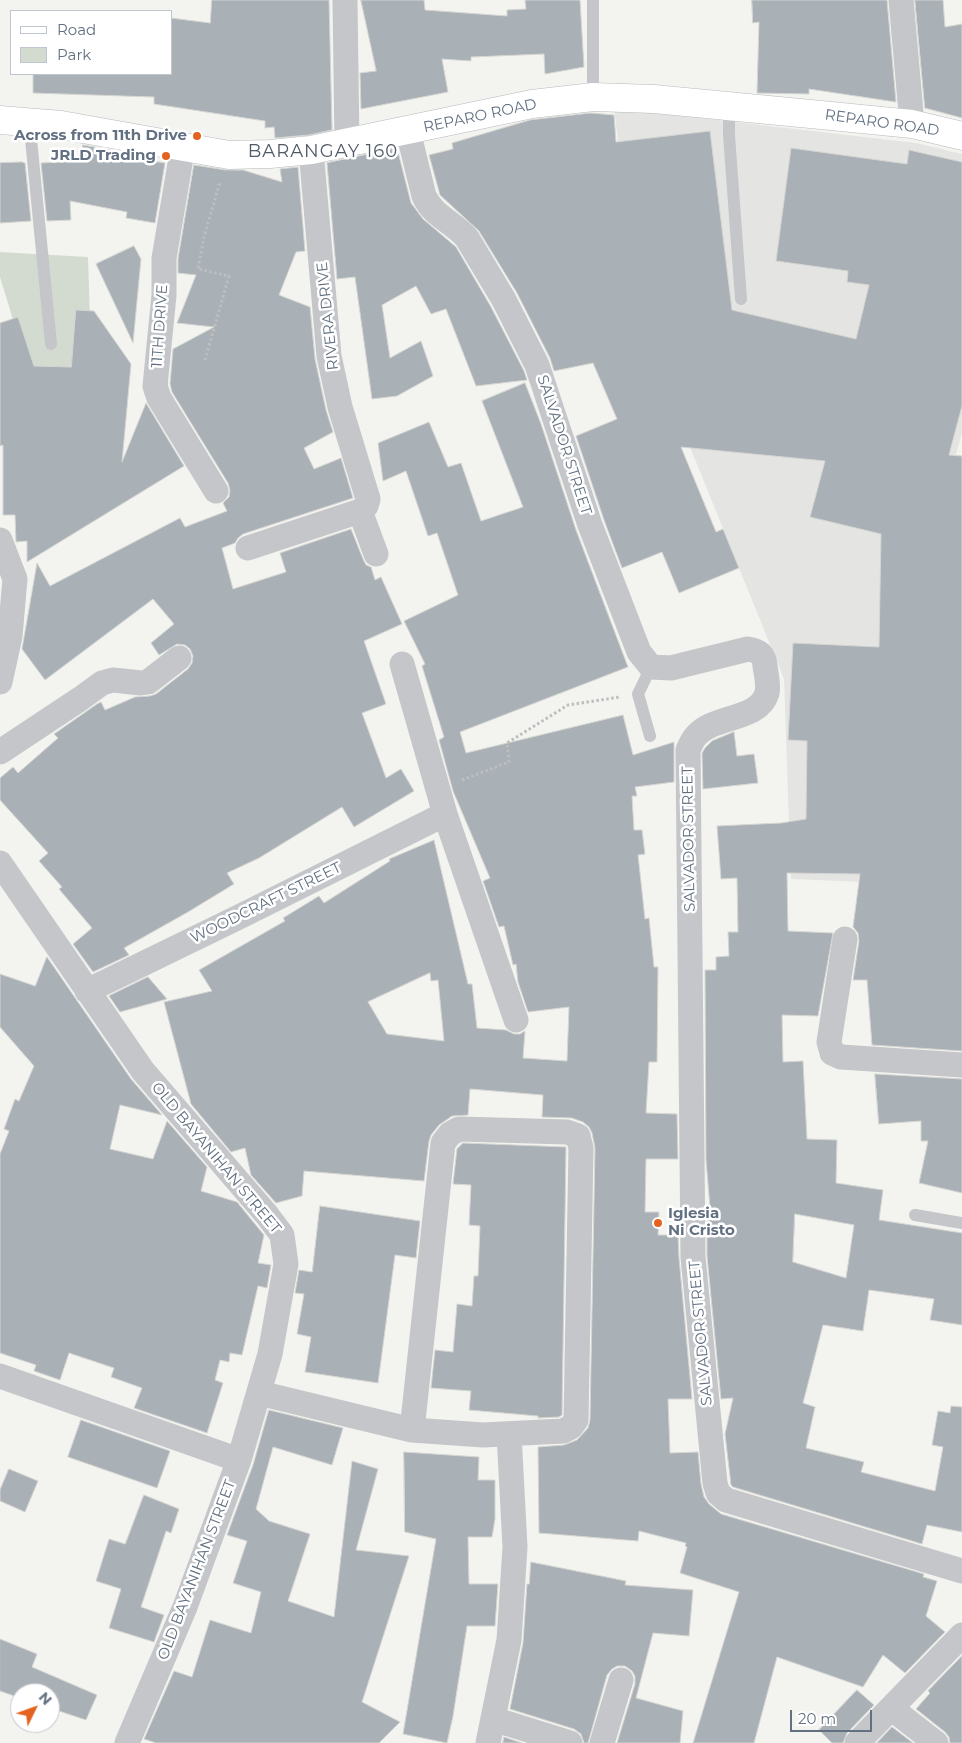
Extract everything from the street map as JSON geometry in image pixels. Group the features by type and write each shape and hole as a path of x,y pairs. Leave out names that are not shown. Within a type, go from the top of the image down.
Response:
{"main road":[{"name":"REPARO ROAD","path":"0,120 61,124 228,155 270,154 311,150 532,104 593,97 654,99 912,124 962,136"}],"street":[{"path":"345,0 346,143"},
{"path":"901,0 912,124"},
{"name":"SALVADOR STREET","path":"408,131 424,196 428,205 467,238 504,300 537,365 590,525 639,652 651,667 671,668 748,649 758,651 765,658 768,691 764,702 753,710 710,725 696,736 688,750 693,1257 715,1483 718,1493 726,1500 962,1571"},
{"name":"11TH DRIVE","path":"183,146 164,258 164,295 155,386 159,398 216,491"},
{"name":"RIVERA DRIVE","path":"311,150 329,356 340,407 366,489 368,499 363,509 376,554"},
{"path":"248,548 363,509"},
{"path":"0,540 15,579 10,636 0,682"},
{"path":"0,752 102,683 113,680 148,682 179,658"},
{"path":"402,664 443,807 516,1020"},
{"name":"WOODCRAFT STREET","path":"87,991 241,916 443,807"},
{"name":"OLD BAYANIHAN STREET","path":"0,863 143,1071 282,1235 286,1264 270,1354 239,1460 185,1606 127,1743"},
{"path":"845,939 829,1042 832,1052 841,1057 962,1065"},
{"path":"259,1393 412,1430 482,1435 564,1431 571,1427 576,1420 582,1148 578,1136 566,1132 460,1129 450,1134 443,1143 412,1430"},
{"path":"0,1376 239,1460"},
{"path":"488,1743 509,1640 514,1548 509,1434"},
{"path":"857,1743 962,1634"},
{"path":"602,1743 621,1680"},
{"path":"891,1708 936,1743"},
{"path":"493,1719 570,1743"}],"lane":[{"path":"593,0 593,97"},
{"path":"729,106 729,135 741,299"},
{"path":"33,123 31,139 51,344"},
{"path":"650,736 638,694 651,667"},
{"path":"915,1215 962,1223"}],"path":[{"path":"206,360 229,276 198,269 204,237 228,155"},
{"path":"443,807 452,784 509,762 507,743 568,705 638,694"}],"shaded area":[{"path":"614,108 916,143 962,154 962,433 928,556 962,886 791,879 784,679 641,326"}],"green space":[{"path":"0,252 88,257 92,383 30,375 0,277"}],"building":[{"path":"212,0 329,0 332,130 309,135 275,138 274,127 265,128 265,121 154,104 154,97 33,93 33,75 172,75 172,18 210,23"},
{"path":"361,0 424,0 425,10 507,16 507,10 526,9 525,0 580,0 584,67 545,74 544,54 471,57 471,61 442,59 448,92 361,109 360,73 376,71"},
{"path":"752,0 887,0 896,102 809,89 809,94 757,93 759,22 753,23"},
{"path":"915,0 943,0 945,27 962,24 962,118 925,108"},
{"path":"591,113 614,115 616,142 710,131 732,310 856,339 869,285 847,282 848,271 776,261 791,148 907,164 909,150 962,162 962,406 949,455 962,456 962,1051 872,1045 867,980 853,980 859,941 858,933 853,927 860,874 787,873 788,931 833,933 818,1016 782,1015 783,1062 803,1061 807,1139 837,1140 836,1183 883,1190 879,1220 962,1233 962,1325 930,1320 934,1299 869,1290 863,1331 823,1325 803,1403 815,1407 806,1448 864,1462 861,1472 935,1491 943,1447 932,1445 938,1411 950,1413 951,1406 962,1407 962,1532 927,1525 922,1544 731,1485 725,1434 733,1398 721,1399 707,1256 707,1207 710,1207 706,1160 705,970 716,970 716,957 729,956 728,932 738,932 737,878 721,879 717,826 781,823 806,819 807,741 788,740 793,643 879,647 881,534 810,517 825,461 681,447 716,532 723,529 739,568 679,593 662,552 622,568 576,436 617,419 593,363 554,371 550,358 517,293 479,231 440,195 429,155 453,149 452,143 530,120","holes":["795,1214 854,1225 846,1278 793,1262"]},
{"path":"83,145 116,151 116,155 165,163 155,223 126,218 127,212 70,201 71,220 47,221 41,163 81,161"},
{"path":"397,148 411,203 423,219 456,247 491,307 527,380 476,386 446,309 431,314 416,286 382,305 390,358 421,341 433,376 397,396 372,399 355,277 337,279 327,163"},
{"path":"0,163 25,163 31,221 0,223"},
{"path":"194,165 226,170 243,170 282,182 280,169 298,167 305,251 296,252 279,295 310,307 315,359 326,410 333,432 304,448 314,469 341,458 353,498 243,534 235,543 222,548 233,589 286,572 280,553 351,529 366,565 371,567 375,580 381,577 402,624 364,641 386,704 362,713 386,778 401,769 414,791 354,827 342,807 259,858 227,873 234,884 124,948 129,955 93,972 73,944 92,928 59,889 62,887 39,861 48,853 0,800 0,778 13,767 18,773 58,738 54,734 97,704 101,702 105,710 135,697 156,694 188,669 192,663 193,656 190,649 185,645 177,644 159,655 151,643 174,624 153,599 45,680 22,649 37,563 50,586 180,518 185,527 227,511 223,503 229,497 228,483 172,392 170,384 173,349 214,327 177,323 196,275 178,273 178,259"},
{"path":"134,246 141,259 133,343 96,264"},
{"path":"76,310 94,311 131,364 122,462 146,403 184,466 27,562 27,541 16,542 15,515 3,515 3,445 0,446 0,323 18,317 34,366 71,367"},
{"path":"525,383 541,424 576,530 628,667 460,732 466,753 623,715 633,755 674,742 674,782 635,787 637,796 632,796 634,830 642,830 645,854 638,855 645,919 649,918 654,967 658,967 657,1062 649,1062 646,1113 677,1114 678,1159 646,1159 645,1212 659,1212 658,1235 678,1235 692,1399 668,1399 670,1453 698,1452 704,1497 721,1514 924,1574 923,1577 937,1581 926,1616 945,1632 905,1673 883,1655 863,1687 777,1657 754,1743 693,1743 739,1592 680,1573 687,1547 685,1546 686,1543 639,1531 638,1541 539,1533 538,1447 564,1445 577,1440 588,1428 590,1420 595,1148 589,1127 583,1122 572,1118 542,1117 543,1095 470,1089 468,1115 452,1116 439,1125 431,1135 424,1181 304,1171 302,1196 276,1203 251,1175 245,1148 231,1152 191,1104 164,1002 212,991 199,970 285,921 283,918 319,896 324,903 390,861 389,859 434,840 468,984 472,984 477,1028 506,1030 514,1034 520,1034 525,1031 523,1058 567,1061 569,1007 528,1012 518,982 516,964 513,965 504,926 499,927 483,881 490,878 453,791 439,740 444,737 422,666 425,664 404,621 458,595 437,533 428,536 406,471 383,481 378,443 429,422 448,467 461,463 481,521 523,507 482,401","holes":["430,973 431,981 438,980 444,1041 387,1034 368,1002"]},
{"path":"734,732 737,756 754,754 758,783 703,789 702,753 712,741"},
{"path":"47,957 131,1079 162,1115 120,1105 110,1149 153,1159 167,1121 207,1167 201,1191 237,1202 264,1235 258,1263 271,1265 267,1288 258,1286 242,1355 230,1353 229,1362 220,1360 215,1380 223,1383 207,1433 134,1408 142,1388 111,1377 114,1368 69,1353 60,1380 34,1371 36,1365 0,1353 0,1154 9,1131 4,1129 15,1099 19,1101 34,1066 0,1027 0,974 35,986"},
{"path":"148,977 167,999 120,1012 109,996"},
{"path":"875,1074 962,1079 962,1193 919,1183 928,1141 921,1141 921,1121 879,1124"},
{"path":"463,1143 566,1147 562,1415 559,1417 538,1418 538,1416 469,1410 471,1391 431,1388 435,1350 453,1352 457,1304 472,1306 474,1276 478,1276 480,1226 469,1225 471,1185 453,1184 457,1149"},
{"path":"320,1206 420,1221 416,1258 395,1255 378,1383 305,1372 311,1337 297,1334 304,1294 295,1293 299,1270 312,1272"},
{"path":"269,1410 343,1428 332,1465 273,1447 256,1509 269,1521 310,1534 288,1601 334,1617 352,1461 378,1469 356,1550 409,1556 362,1702 400,1722 379,1743 156,1743 144,1739 174,1671 192,1677 210,1620 251,1633 261,1592 233,1583 247,1541 227,1535 253,1465"},
{"path":"81,1420 170,1451 157,1488 68,1457"},
{"path":"404,1452 479,1457 478,1480 495,1480 495,1519 492,1537 468,1537 469,1584 498,1584 495,1626 467,1626 447,1743 403,1734 436,1539 405,1532"},
{"path":"9,1469 38,1481 25,1512 0,1501 0,1490"},
{"path":"144,1495 179,1509 171,1533 166,1531 141,1607 164,1615 154,1642 109,1628 121,1589 96,1581 109,1539 125,1544"},
{"path":"531,1562 626,1581 625,1585 693,1590 689,1636 653,1633 636,1698 683,1711 680,1743 617,1743 635,1684 635,1676 625,1666 617,1666 607,1675 588,1743 584,1743 581,1734 574,1729 510,1709 523,1643 527,1584 529,1584"},
{"path":"0,1639 37,1654 32,1667 97,1695 86,1720 60,1711 60,1683 10,1683 10,1694 0,1691"},
{"path":"962,1656 962,1743 950,1743 949,1737 945,1732 916,1709 930,1693 928,1691"},
{"path":"857,1690 874,1705 847,1733 843,1743 832,1743 819,1730"},
{"path":"892,1727 913,1743 877,1743"},
{"path":"504,1737 522,1743 503,1743"}],"place":[{"name":"Across from 11th Drive","path":"197,136"},
{"name":"JRLD Trading","path":"166,156"},
{"name":"Iglesia Ni Cristo","path":"658,1223"}],"district":[{"name":"BARANGAY 160","path":"323,152"}]}
